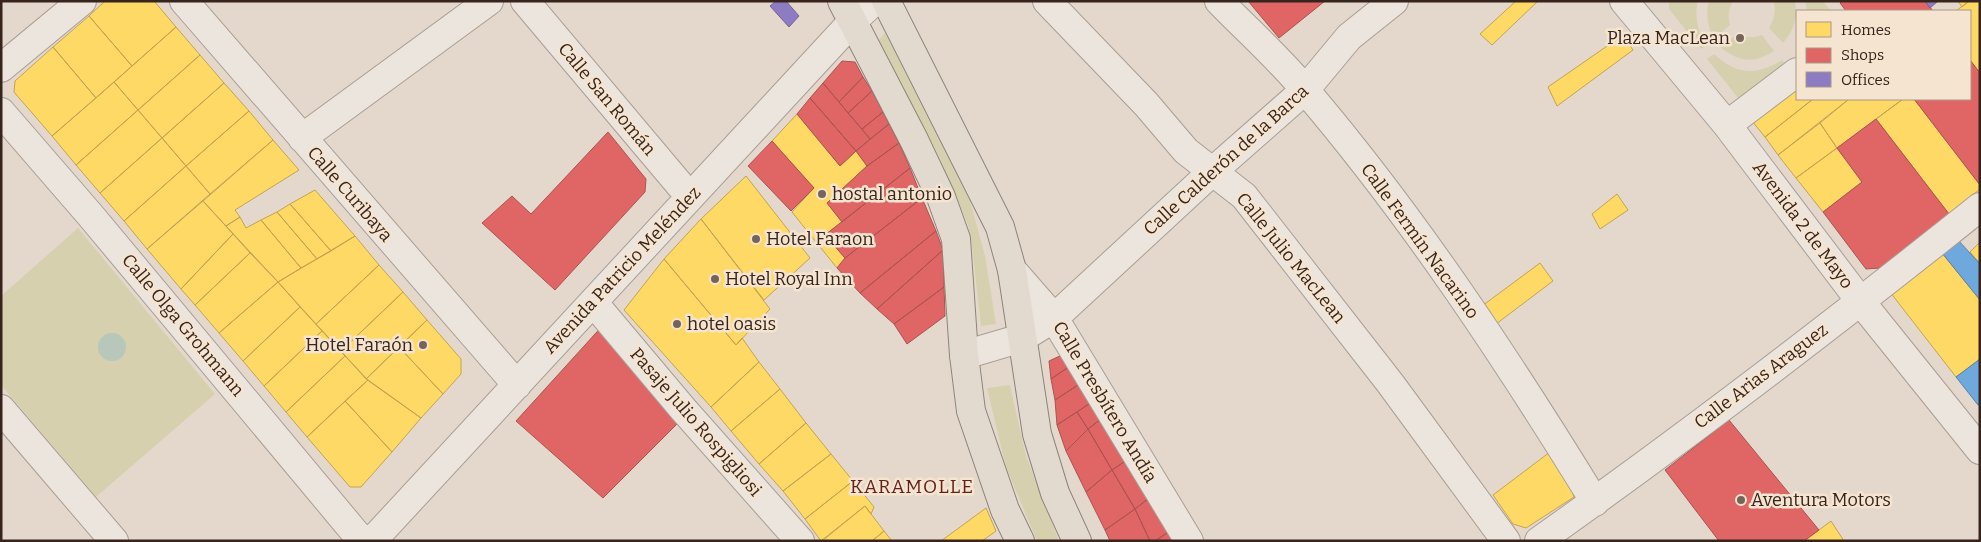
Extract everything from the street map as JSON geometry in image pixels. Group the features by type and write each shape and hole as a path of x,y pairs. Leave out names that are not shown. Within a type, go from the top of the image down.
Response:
{"main road":[{"path":"886,1 1000,227 1012,270 1037,434 1054,493 1077,541"},
{"path":"847,12 914,140 941,197 956,239 964,356 971,411 1005,510 1020,541"}],"street":[{"path":"1,68 82,1"},
{"name":"Calle Curibaya","path":"184,1 517,385"},
{"path":"302,138 489,1"},
{"name":"Calle San Román","path":"525,1 690,197"},
{"name":"Avenida Patricio Meléndez","path":"372,541 690,197 847,12 874,1"},
{"name":"Calle Julio MacLean","path":"1048,1 1146,104 1186,150 1244,196 1390,383 1506,541"},
{"name":"Calle Fermín Nacarino","path":"1219,1 1305,90 1373,175 1460,293 1595,502"},
{"name":"Calle Calderón de la Barca","path":"964,356 1022,338 1054,318 1213,171 1305,90 1349,37 1394,1"},
{"name":"Avenida 2 de Mayo","path":"1624,1 1727,125 1861,302 1980,450"},
{"path":"1727,125 1796,73"},
{"name":"Calle Olga Grohmann","path":"1,112 91,216 362,541"},
{"name":"Calle Arias Araguez","path":"1539,541 1595,502 1861,302 1980,207"},
{"name":"Calle Presbítero Andía","path":"1012,270 1054,318 1189,541"},
{"name":"Pasaje Julio Rospigliosi","path":"593,302 683,410 800,541"},
{"path":"1,409 114,541"}],"shaded area":[{"path":"1669,1 1698,1 1696,13 1701,36 1706,46 1701,49 1669,9"},
{"path":"1709,1 1733,1 1729,13 1730,25 1714,39 1708,20"},
{"path":"1776,1 1795,1 1796,13 1794,24 1783,43 1769,28 1774,16 1774,3"},
{"path":"1805,1 1823,1 1830,10 1807,10"},
{"path":"885,33 970,201 985,256 996,324 981,326 968,225 938,154 878,41"},
{"path":"1736,35 1755,37 1762,35 1774,51 1760,58 1741,59 1721,48"},
{"path":"1714,54 1731,66 1747,71 1764,69 1782,60 1787,65 1739,99 1707,59"},
{"path":"78,228 215,394 96,497 1,385 1,296"},
{"path":"112,333 122,337 126,347 122,357 112,361 102,357 98,347 102,337"},
{"path":"1010,385 1026,456 1059,541 1037,541 1006,467 987,388"}],"building: Homes":[{"path":"105,1 154,1 176,27 132,66 89,16"},
{"path":"1516,1 1538,1 1492,45 1480,34"},
{"path":"1958,1 1969,1 1962,7"},
{"path":"1969,1 1980,1 1980,73 1971,61 1971,10 1957,10"},
{"path":"89,16 132,66 96,98 53,47"},
{"path":"176,27 200,55 138,110 114,82"},
{"path":"1623,35 1633,50 1557,106 1548,87"},
{"path":"53,47 96,98 52,136 14,92 15,81"},
{"path":"200,55 224,83 162,138 138,110"},
{"path":"114,82 138,110 76,165 52,136"},
{"path":"224,83 249,111 186,166 162,138"},
{"path":"1796,86 1796,100 1812,100 1765,137 1752,121"},
{"path":"1812,100 1848,100 1778,155 1765,137"},
{"path":"1848,100 1902,100 1837,148 1820,123"},
{"path":"1902,100 1915,100 1980,185 1980,189 1949,214 1876,119"},
{"path":"138,110 162,138 100,193 76,165"},
{"path":"249,111 273,140 210,194 186,166"},
{"name":"hostal antonio","path":"797,114 840,166 856,151 867,166 827,203 842,222 825,235 845,258 837,268 792,212 814,188 772,141"},
{"path":"1820,123 1837,148 1796,178 1778,155"},
{"path":"162,138 186,166 124,221 100,193"},
{"path":"273,140 299,170 235,210 240,217 226,226 203,201"},
{"path":"1837,148 1862,182 1823,212 1796,178"},
{"path":"186,166 210,194 147,249 124,221"},
{"name":"Hotel Faraon","path":"746,176 810,258 764,300 701,219"},
{"path":"315,190 355,236 331,251 290,204"},
{"path":"1617,194 1628,210 1600,229 1592,214"},
{"path":"203,201 233,234 181,289 147,249"},
{"path":"290,204 331,251 317,259 277,212"},
{"path":"277,212 317,259 301,268 261,220"},
{"path":"240,217 246,228 261,220 301,268 278,282 226,226"},
{"name":"Hotel Royal Inn","path":"701,219 770,309 736,345 664,259"},
{"path":"233,234 250,253 195,305 181,289"},
{"path":"355,236 379,265 316,324 278,282"},
{"path":"1980,242 1980,264 1970,252"},
{"path":"250,253 278,282 219,333 195,305"},
{"path":"1942,253 1980,300 1980,359 1956,377 1890,292"},
{"name":"hotel oasis","path":"664,259 736,345 742,338 759,362 711,407 624,310"},
{"path":"1540,263 1553,281 1496,324 1482,306"},
{"path":"379,265 403,292 341,351 316,324"},
{"path":"278,282 300,307 243,361 219,333"},
{"path":"403,292 427,320 366,379 341,351"},
{"path":"300,307 322,331 264,386 243,361"},
{"path":"427,320 461,359 461,374 443,394 399,347"},
{"path":"322,331 345,356 286,412 264,386"},
{"path":"399,347 443,394 421,418 366,379"},
{"path":"345,356 368,380 307,437 286,412"},
{"path":"759,362 780,389 731,431 711,407"},
{"path":"368,380 421,418 392,452 345,401"},
{"path":"780,389 806,423 759,464 731,431"},
{"path":"345,401 392,452 361,487 350,487 307,437"},
{"path":"806,423 831,454 783,491 759,464"},
{"path":"1550,452 1571,486 1574,497 1526,528 1513,524 1493,495"},
{"path":"831,454 853,481 805,519 783,491"},
{"path":"853,481 874,507 871,514 865,506 821,541 805,519"},
{"path":"865,506 884,531 872,541 822,541"},
{"path":"986,508 996,531 982,541 941,541"},
{"path":"1831,521 1844,541 1804,541 1819,530"},
{"path":"884,531 892,541 872,541"}],"building: Shops":[{"path":"1248,1 1325,1 1279,38"},
{"path":"1842,1 1925,1 1932,10 1845,10 1840,3"},
{"path":"842,61 855,62 863,77 839,102 823,83"},
{"path":"1971,61 1980,73 1980,185 1915,100 1971,100"},
{"path":"863,77 872,91 848,113 839,102"},
{"path":"823,83 870,139 856,151 810,98"},
{"path":"872,91 883,112 862,129 848,113"},
{"path":"810,98 856,151 840,166 797,114"},
{"path":"883,112 889,124 870,139 862,129"},
{"path":"1876,119 1949,214 1880,268 1866,269 1823,212 1862,182 1837,148"},
{"path":"889,124 899,143 867,166 856,151"},
{"path":"608,132 646,179 645,192 555,290 482,223 512,196 531,214"},
{"path":"772,141 814,188 791,211 748,166"},
{"path":"899,143 910,168 842,222 827,203 867,166"},
{"path":"910,168 922,198 845,258 825,235"},
{"path":"922,198 936,231 860,293 837,268 845,258"},
{"path":"936,231 943,250 877,309 860,293"},
{"path":"943,250 944,287 894,324 877,309"},
{"path":"944,287 945,316 907,344 894,324"},
{"path":"605,323 684,417 603,498 516,421"},
{"path":"1064,354 1073,364 1051,379 1049,361"},
{"path":"1073,364 1084,381 1055,400 1051,379"},
{"path":"1084,381 1095,400 1057,425 1055,400"},
{"path":"1095,400 1105,416 1088,429 1077,412"},
{"path":"1077,412 1088,429 1066,451 1057,425"},
{"path":"1105,416 1130,458 1112,470 1088,429"},
{"name":"Aventura Motors","path":"1729,420 1819,530 1804,541 1719,541 1665,470"},
{"path":"1088,429 1112,470 1086,492 1066,451"},
{"path":"1130,458 1153,495 1135,509 1112,470"},
{"path":"1112,470 1135,509 1105,530 1086,492"},
{"path":"1153,495 1173,529 1155,541 1150,541 1135,509"},
{"path":"1135,509 1150,541 1110,541 1105,530"},
{"path":"1171,530 1177,541 1155,541"}],"building: Offices":[{"path":"776,1 786,1 799,16 789,27 770,6"},
{"path":"1925,1 1938,1 1930,8"}],"building: Schools":[{"path":"1958,240 1980,264 1980,300 1942,253"},
{"path":"1980,359 1980,404 1978,405 1956,377"}],"place":[{"name":"Plaza MacLean","path":"1740,38"},
{"name":"hostal antonio","path":"822,194"},
{"name":"Hotel Faraon","path":"756,239"},
{"name":"Hotel Royal Inn","path":"715,279"},
{"name":"hotel oasis","path":"677,324"},
{"name":"Hotel Faraón","path":"423,345"},
{"name":"Aventura Motors","path":"1741,500"}],"district":[{"name":"KARAMOLLE","path":"912,486"}]}
